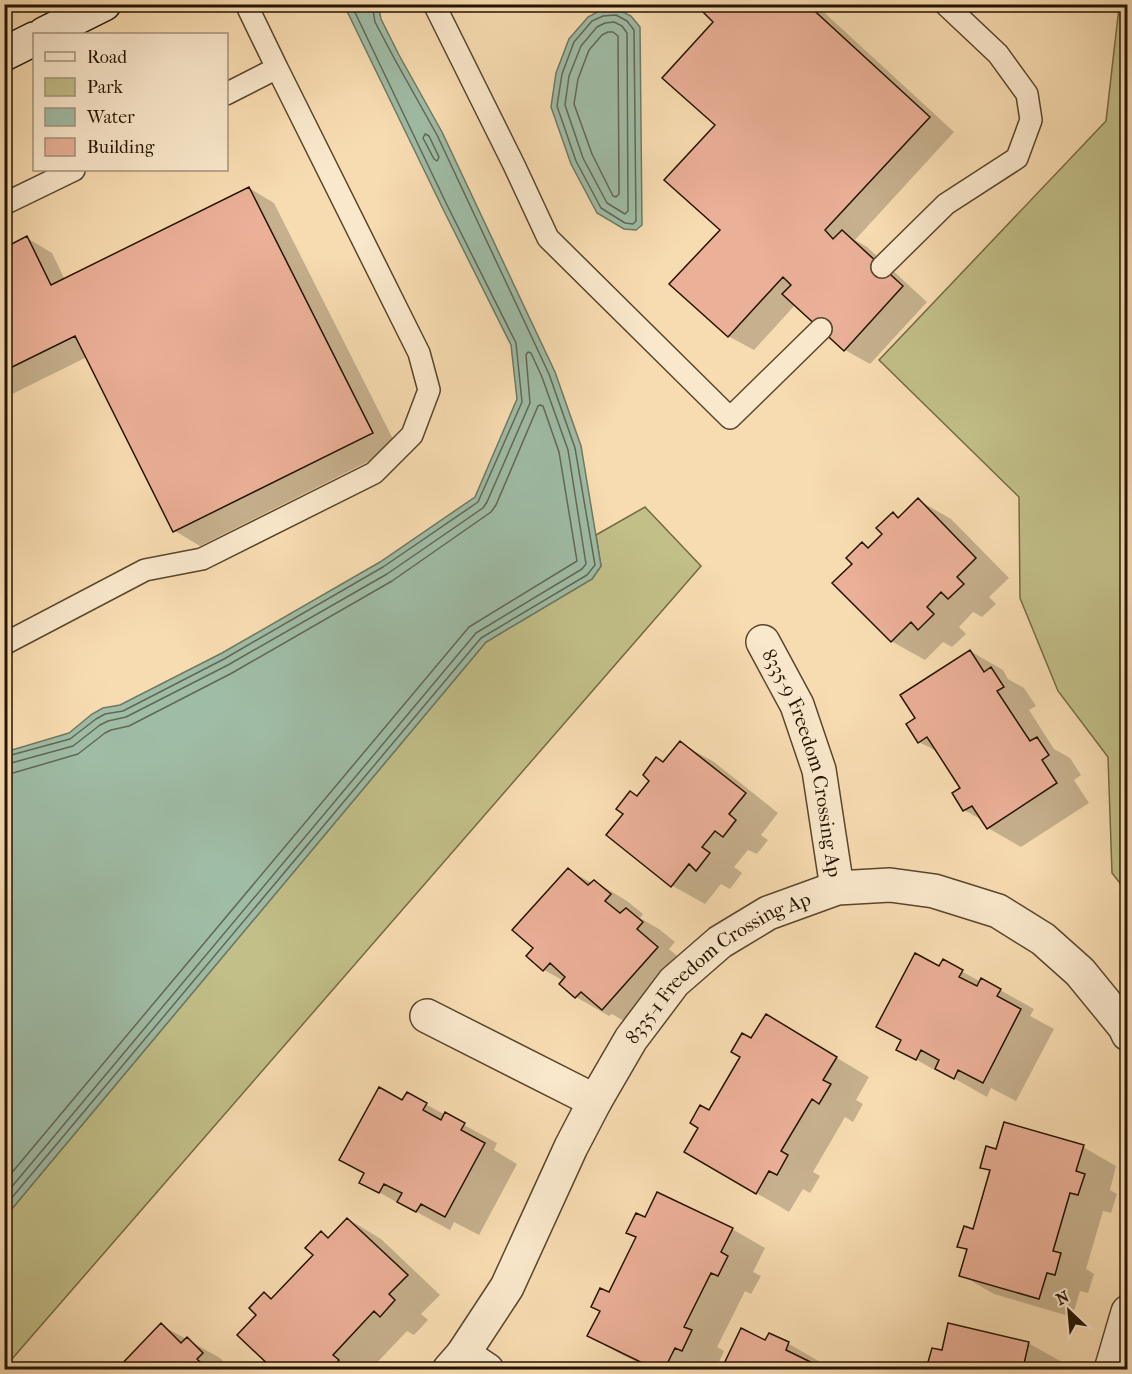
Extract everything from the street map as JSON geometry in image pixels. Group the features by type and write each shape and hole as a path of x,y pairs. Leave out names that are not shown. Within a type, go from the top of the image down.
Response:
{"street":[{"path":"46,33 104,4"},
{"path":"4,54 33,40"},
{"name":"8335-9 Freedom Crossing Ap","path":"763,642 797,705 819,770 837,888"},
{"name":"8335-1 Freedom Crossing Ap","path":"466,1364 507,1287 571,1147 631,1039 674,982 720,942 768,913 837,888 890,885 934,891 998,911 1043,939 1080,972 1125,1027 1128,1034"},
{"path":"428,1016 595,1101"},
{"path":"1111,1370 1128,1312"}],"lane":[{"path":"4,644 145,570 202,559 374,473 412,435 429,390 419,353 246,4"},
{"path":"434,4 548,238 730,418 821,329"},
{"path":"882,267 946,204 1017,158 1031,120 1027,94 999,54 945,4"},
{"path":"228,93 277,68"},
{"path":"4,204 72,171"}],"green space":[{"path":"1117,5 1128,5 1127,892 1112,873 1108,757 1058,691 1020,598 1019,497 879,360 1106,121 1119,7"},
{"path":"645,507 701,566 5,1367 5,1217 486,642 592,579 601,566 596,535"}],"water":[{"path":"344,5 378,5 381,19 442,132 555,372 581,446 601,566 592,579 486,642 5,1217 5,752 69,733 103,708 120,705 222,653 380,562 475,497 517,399 511,345"},
{"path":"617,9 631,16 640,27 642,225 636,230 624,229 597,213 571,164 551,107 556,73 569,39 588,17 601,10"}],"building":[{"path":"695,4 807,4 930,117 825,230 833,239 842,230 903,286 844,351 782,294 791,285 783,277 728,337 669,284 720,230 664,180 715,125 662,78 713,22"},
{"path":"249,187 373,433 173,532 75,336 4,371 4,248 27,236 51,285"},
{"path":"918,498 976,558 957,577 964,584 948,599 941,592 927,607 934,614 918,630 911,622 891,642 832,583 852,564 846,558 862,542 868,548 882,534 876,528 893,512 898,518"},
{"path":"970,650 984,672 991,667 1004,687 997,691 1030,741 1037,737 1049,755 1042,760 1057,783 987,829 972,806 963,811 952,793 960,788 927,737 918,743 906,724 915,718 900,695"},
{"path":"680,741 746,793 729,814 736,820 723,837 715,831 702,847 710,853 696,871 689,864 671,887 606,835 623,814 616,809 630,791 637,796 649,781 643,775 656,757 663,762"},
{"path":"568,868 588,885 594,880 611,894 605,901 620,913 626,908 643,922 637,929 658,947 602,1010 581,992 575,998 559,984 565,977 550,963 543,971 526,956 533,948 512,930"},
{"path":"915,953 939,966 943,959 963,970 959,977 977,986 981,978 1001,989 997,996 1021,1009 983,1083 958,1070 954,1079 935,1069 939,1060 921,1050 916,1060 896,1050 901,1040 876,1027"},
{"path":"766,1014 837,1057 823,1080 831,1084 819,1104 812,1099 781,1151 788,1155 777,1175 769,1171 756,1194 684,1152 698,1128 690,1123 700,1105 709,1110 740,1057 731,1052 742,1033 751,1038"},
{"path":"379,1087 402,1100 407,1092 427,1103 423,1110 441,1120 445,1112 465,1123 461,1130 485,1143 445,1217 421,1204 416,1212 397,1202 402,1193 384,1184 379,1193 359,1183 364,1173 339,1160"},
{"path":"1004,1122 1084,1145 1076,1171 1085,1174 1078,1195 1070,1193 1053,1251 1061,1253 1055,1275 1047,1273 1039,1299 959,1276 967,1249 957,1247 964,1226 973,1229 990,1170 980,1168 986,1146 996,1149"},
{"path":"657,1192 733,1228 721,1252 728,1256 718,1276 711,1273 684,1327 692,1330 682,1351 675,1348 664,1370 657,1370 587,1336 600,1311 591,1307 600,1288 609,1292 636,1237 626,1233 636,1213 645,1217"},
{"path":"347,1218 408,1275 389,1294 395,1300 380,1317 374,1311 333,1355 339,1360 330,1370 274,1370 237,1335 256,1315 249,1308 264,1292 271,1299 313,1255 305,1248 321,1231 328,1238"},
{"path":"161,1323 181,1343 187,1337 203,1353 197,1359 208,1370 116,1370"},
{"path":"948,1323 1029,1342 1023,1368 1027,1370 926,1369 932,1348 942,1350"},
{"path":"741,1328 765,1340 769,1333 789,1342 786,1350 827,1370 721,1370"}]}
